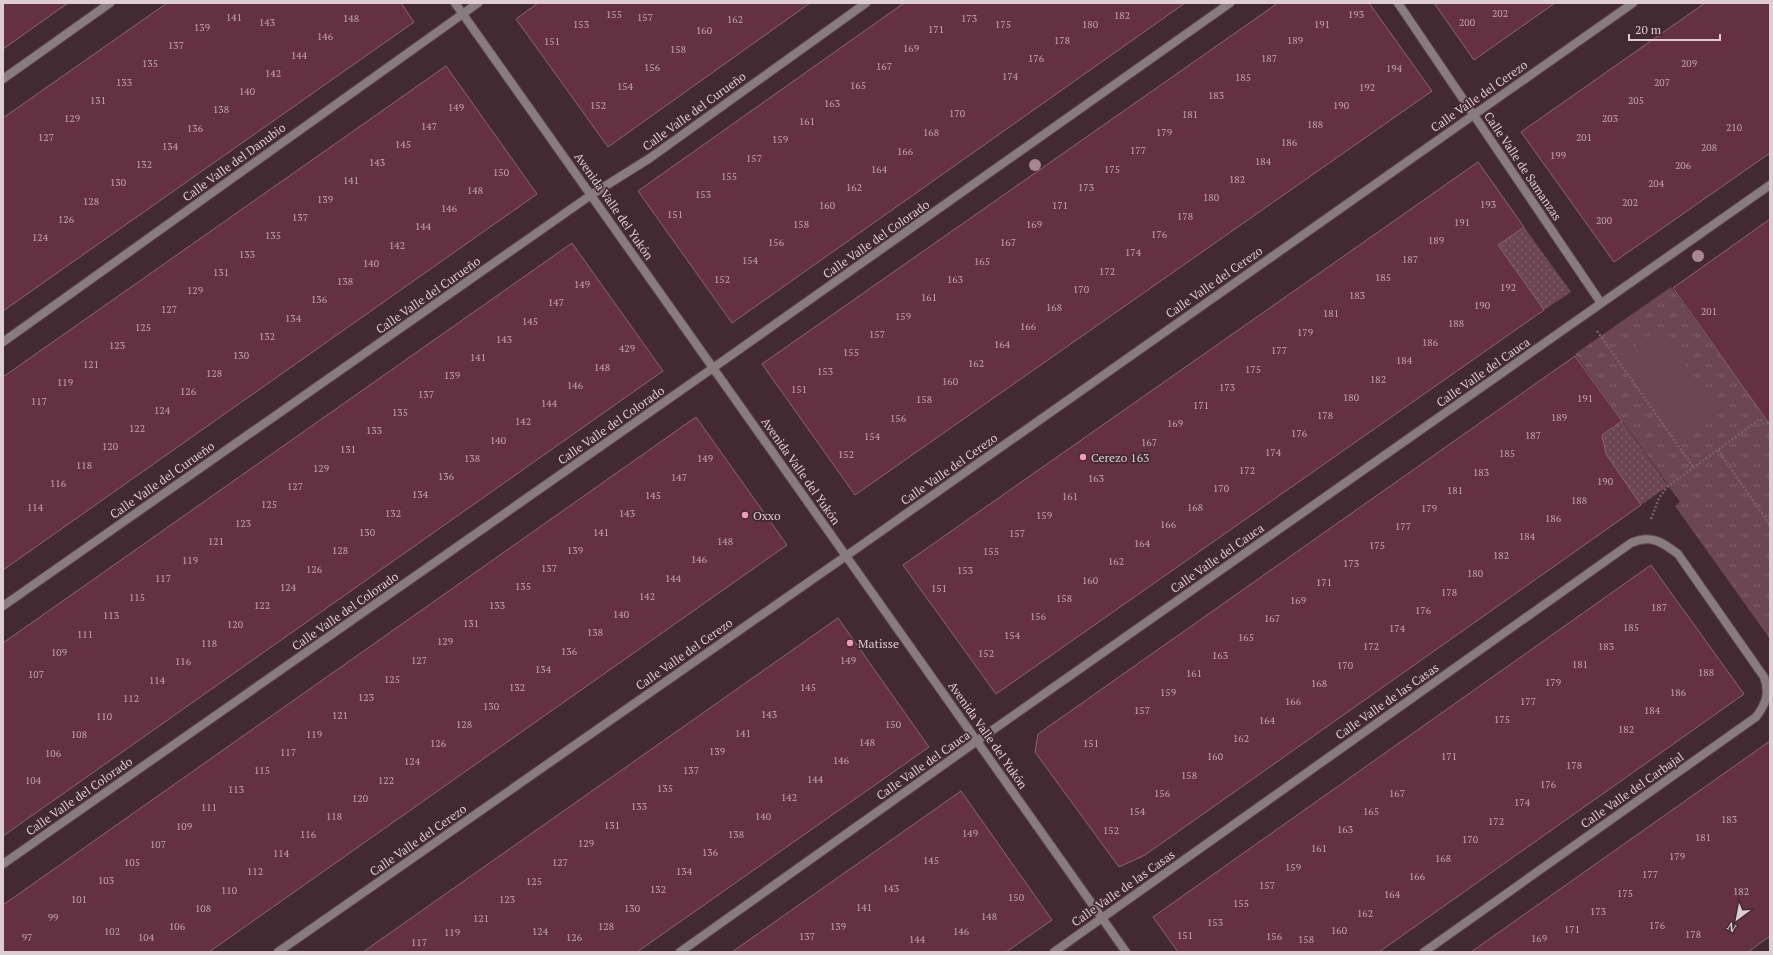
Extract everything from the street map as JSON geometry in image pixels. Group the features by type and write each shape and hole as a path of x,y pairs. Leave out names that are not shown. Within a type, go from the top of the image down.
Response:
{"street":[{"path":"3,79 110,3"},
{"name":"Avenida Valle del Yukón","path":"456,3 1126,952"},
{"name":"Calle Valle del Danubio","path":"3,342 478,3"},
{"name":"Calle Valle del Curueño","path":"3,606 591,195 650,158 866,3"},
{"name":"Calle Valle del Colorado","path":"3,864 713,368 1230,3"},
{"name":"Calle Valle de Samanzas","path":"1398,3 1601,304"},
{"name":"Calle Valle del Cerezo","path":"278,952 846,556 1633,3"},
{"name":"Calle Valle del Cauca","path":"680,952 977,741 1770,186"},
{"name":"Calle Valle de las Casas","path":"1054,952 1631,543 1641,539 1652,539"},
{"name":"Calle Valle del Carbajal","path":"1424,952 1756,717 1763,708 1768,697 1768,687 1764,677 1678,554 1666,545 1652,539"}],"path":[{"path":"1585,315 1694,468"},
{"path":"1652,539 1652,516 1667,487 1760,418 1764,424 1770,422"},
{"path":"1718,450 1770,525"}],"green space":[{"path":"1524,227 1571,292 1544,310 1498,245"},
{"path":"1671,287 1770,425 1770,639 1675,506 1680,502 1575,354"},
{"path":"1660,328 1717,409 1674,439 1617,359"},
{"path":"1622,421 1668,486 1641,505 1595,440"}],"building":[{"path":"3,3 68,3 3,49"},
{"path":"167,3 401,3 414,22 3,311 3,118"},
{"path":"538,3 810,3 608,147 516,19"},
{"path":"904,3 1185,3 732,323 638,191"},
{"path":"1278,3 1369,3 1432,91 855,495 762,364"},
{"path":"1434,3 1555,3 1474,60"},
{"path":"1705,3 1770,3 1770,153 1614,262 1521,132"},
{"path":"446,66 537,194 3,570 3,377"},
{"path":"1478,162 1524,227 1498,245 1544,310 996,694 903,565"},
{"path":"1770,219 1770,425 1673,288"},
{"path":"572,243 663,371 3,836 3,643"},
{"path":"1575,356 1622,421 1602,435 1606,454 1641,505 1145,855 1119,867 1035,752 1038,734"},
{"path":"696,417 787,545 209,952 3,952 3,905"},
{"path":"1651,565 1744,694 1379,952 1178,952 1153,917"},
{"path":"838,618 929,747 637,952 363,952"},
{"path":"1770,741 1770,936 1748,952 1471,952"},
{"path":"961,791 1052,920 1006,952 732,952"}],"place":[{"name":"Cerezo 163","path":"1083,457"},
{"name":"Oxxo","path":"745,515"},
{"name":"Matisse","path":"850,643"}]}
